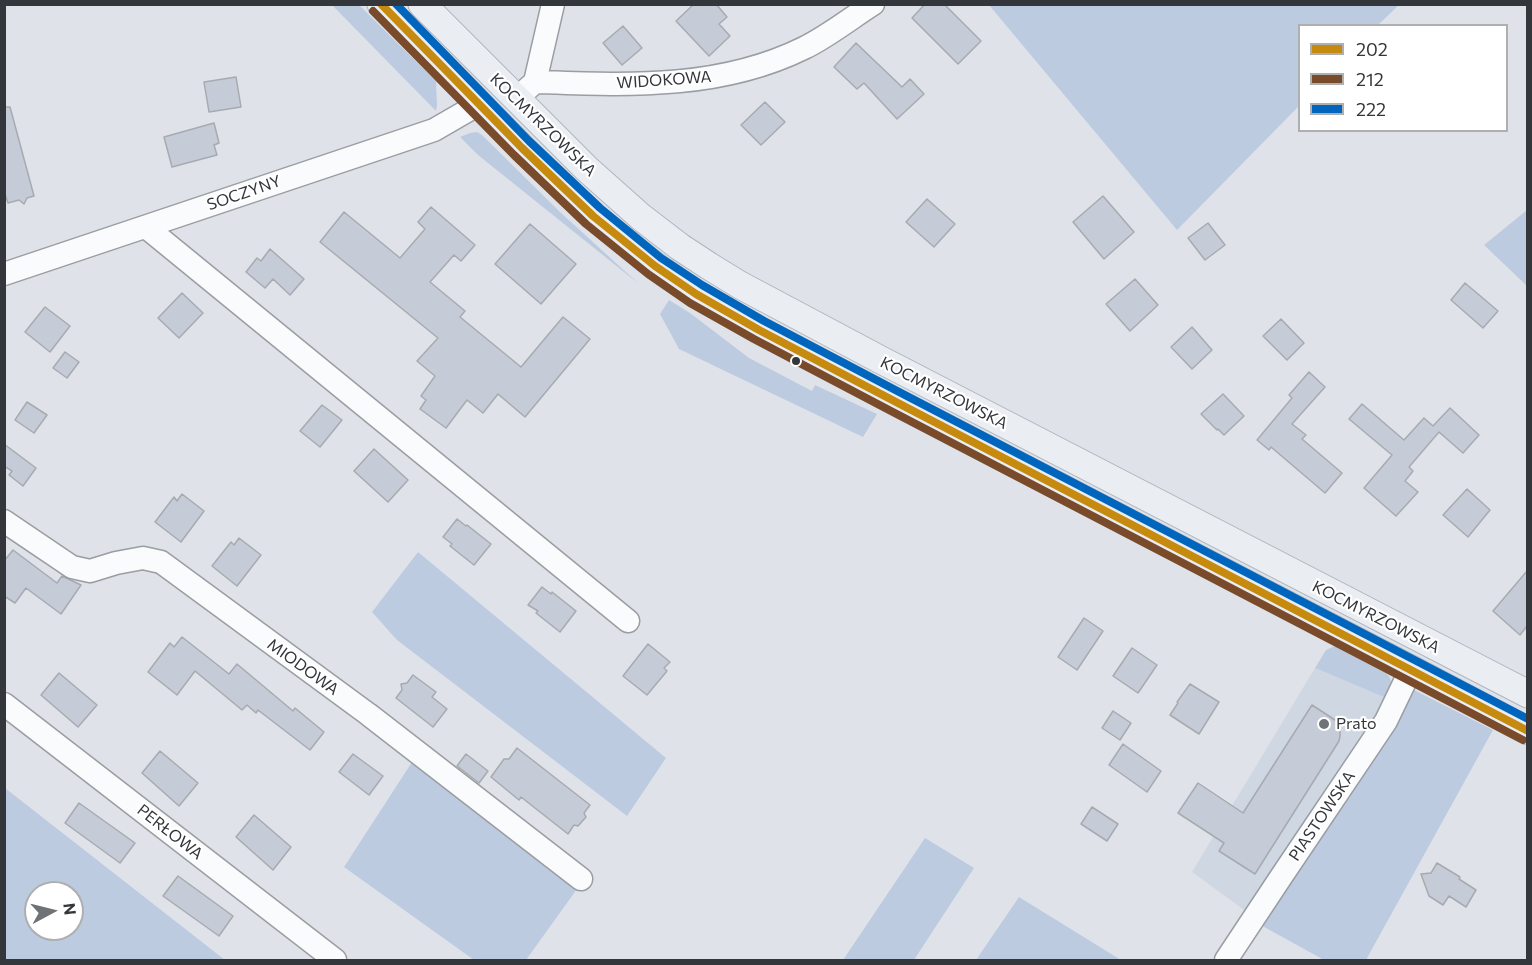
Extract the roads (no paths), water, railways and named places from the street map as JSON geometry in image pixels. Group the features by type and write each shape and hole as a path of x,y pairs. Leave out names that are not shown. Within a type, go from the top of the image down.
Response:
{"main road":[{"name":"KOCMYRZOWSKA","path":"381,4 522,148 593,216 655,266 696,294 759,330 1527,731"},
{"name":"KOCMYRZOWSKA","path":"422,4 525,91 587,169 641,218 680,247 740,285 1527,694"}],"street":[{"path":"525,91 553,4"},
{"name":"WIDOKOWA","path":"525,91 603,84 686,82 737,73 767,64 805,48 873,4"},
{"name":"SOCZYNY","path":"4,274 434,130 479,104"},
{"path":"146,226 628,621"},
{"name":"MIODOWA","path":"4,521 72,567 90,571 143,558 161,562 368,714 581,879"},
{"name":"PIASTOWSKA","path":"1226,960 1386,721 1411,669"},
{"name":"PERŁOWA","path":"4,704 335,960"}],"place":[{"name":"Prato","path":"1324,724"}]}
